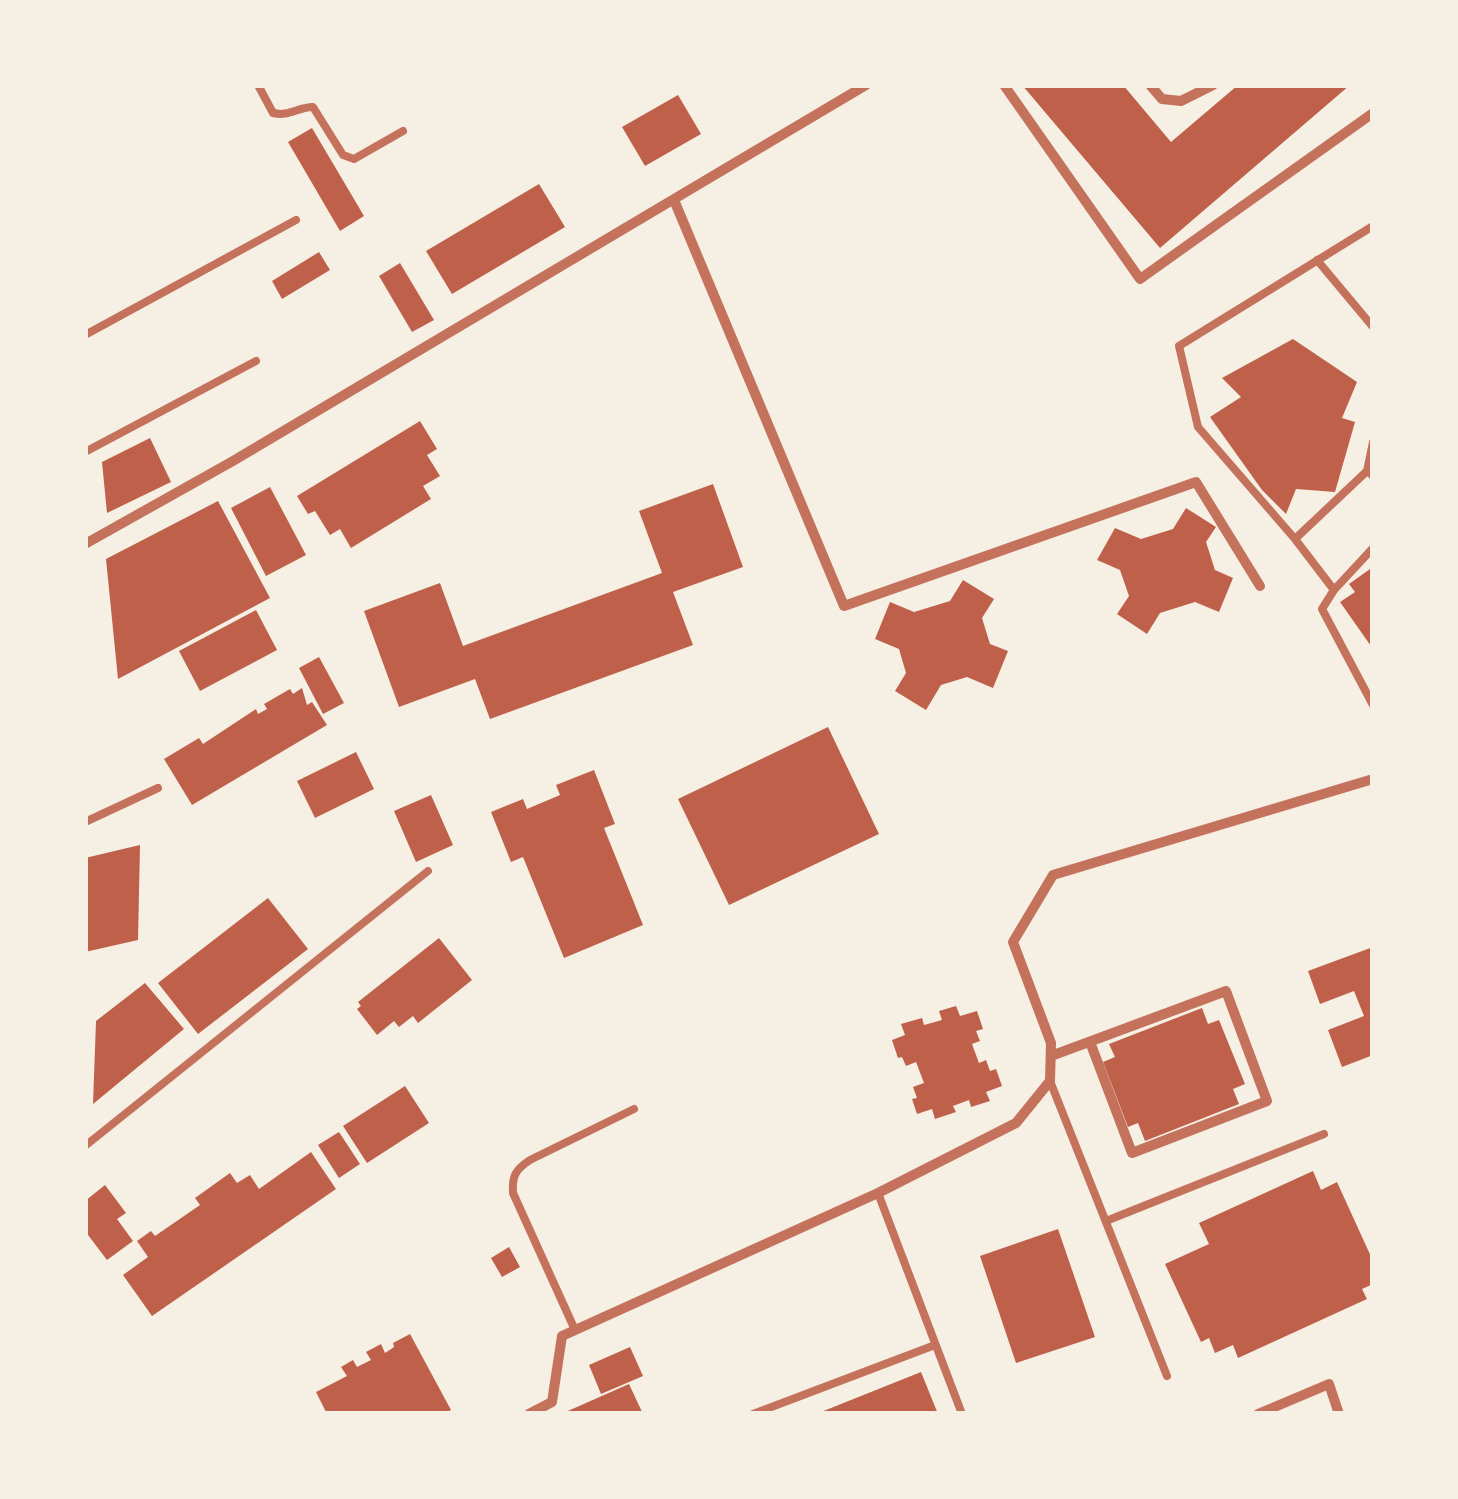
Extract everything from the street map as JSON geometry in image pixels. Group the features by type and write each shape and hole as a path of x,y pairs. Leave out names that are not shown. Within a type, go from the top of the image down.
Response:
{"street":[{"path":"85,544 233,462 866,85"},
{"path":"1004,85 1140,279 1373,113"},
{"path":"1150,85 1162,99 1181,101 1213,85"},
{"path":"674,200 844,606 1196,482 1260,586"},
{"path":"529,1414 552,1402 562,1336 878,1193 1016,1123 1050,1081 1051,1043 1013,942 1053,876 1373,779"},
{"path":"1051,1056 1220,990 1226,991 1267,1101 1132,1154 1090,1042"},
{"path":"1258,1414 1328,1384 1338,1414"}],"lane":[{"path":"258,85 273,113 285,116 303,107 314,107 342,155 354,159 402,131"},
{"path":"85,334 296,220"},
{"path":"1334,590 1198,427 1178,346 1373,226"},
{"path":"1317,260 1373,326"},
{"path":"85,452 256,361"},
{"path":"1295,539 1370,474 1373,442"},
{"path":"1373,548 1322,609 1373,706"},
{"path":"85,822 158,788"},
{"path":"85,1146 428,872"},
{"path":"1050,1081 1168,1376"},
{"path":"575,1330 513,1193 512,1178 517,1168 530,1160 634,1109"},
{"path":"1106,1221 1324,1134"},
{"path":"878,1193 962,1414"},
{"path":"753,1414 935,1345"}],"building":[{"path":"1022,85 1123,85 1171,142 1238,85 1350,85 1160,248"},
{"path":"678,95 701,134 645,166 622,127"},
{"path":"312,128 364,216 340,231 288,142"},
{"path":"539,184 565,227 452,294 426,251"},
{"path":"319,252 330,270 282,299 272,281"},
{"path":"400,263 434,320 412,332 379,276"},
{"path":"1293,339 1357,382 1342,418 1355,422 1335,492 1296,489 1286,514 1262,490 1210,417 1241,397 1222,378"},
{"path":"420,421 437,449 427,455 440,476 423,486 431,499 351,548 340,529 330,535 315,511 308,514 297,496"},
{"path":"150,438 171,482 107,513 102,462"},
{"path":"713,484 743,567 673,592 693,645 490,719 475,679 399,707 364,611 440,583 463,646 662,573 639,511"},
{"path":"270,487 306,555 266,576 231,508"},
{"path":"218,501 270,598 118,679 106,559"},
{"path":"1186,508 1216,527 1206,542 1215,570 1233,578 1219,612 1195,602 1160,613 1147,634 1117,614 1129,596 1120,570 1097,560 1115,528 1141,539 1173,529"},
{"path":"1370,569 1373,649 1340,602 1355,592 1349,584"},
{"path":"963,580 994,599 982,618 990,644 1008,651 993,688 967,677 941,685 926,710 895,691 906,673 899,649 875,639 890,602 914,612 950,601"},
{"path":"256,610 277,650 200,691 179,651"},
{"path":"319,657 344,703 323,714 299,668"},
{"path":"302,688 307,705 312,702 327,725 192,805 164,759 199,738 203,744 256,709 258,714 267,709 264,704 290,689 293,694"},
{"path":"828,727 879,834 729,905 678,799"},
{"path":"356,752 374,789 315,818 297,781"},
{"path":"594,770 615,824 604,828 643,925 564,958 523,857 511,862 491,812 523,799 527,809 560,795 556,785"},
{"path":"431,795 453,845 416,862 394,811"},
{"path":"140,845 138,940 85,952 85,858"},
{"path":"268,898 308,949 198,1034 158,983"},
{"path":"439,938 472,980 418,1023 413,1016 399,1027 394,1021 377,1035 357,1009 361,1006 358,1002"},
{"path":"1373,947 1373,1055 1342,1067 1328,1030 1364,1016 1354,991 1320,1004 1308,971"},
{"path":"145,983 184,1029 93,1104 96,1021"},
{"path":"956,1006 960,1016 977,1011 983,1029 976,1031 980,1041 972,1044 979,1063 986,1060 990,1071 996,1069 1002,1086 986,1092 990,1101 971,1107 969,1100 953,1106 956,1112 935,1119 932,1109 917,1114 913,1087 924,1083 916,1062 906,1066 902,1057 898,1058 892,1040 905,1035 901,1024 922,1018 924,1025 942,1020 939,1011"},
{"path":"1202,1008 1208,1024 1219,1020 1245,1084 1233,1089 1239,1104 1145,1141 1138,1123 1128,1127 1103,1062 1115,1057 1109,1044"},
{"path":"405,1086 429,1123 367,1163 343,1126"},
{"path":"339,1132 360,1164 339,1178 318,1145"},
{"path":"311,1152 336,1189 152,1316 123,1275 148,1257 137,1241 151,1231 155,1236 200,1205 195,1198 230,1173 237,1183 250,1175 259,1189"},
{"path":"1313,1171 1321,1190 1337,1182 1373,1261 1373,1284 1362,1289 1367,1299 1238,1358 1233,1345 1215,1353 1209,1338 1201,1342 1165,1264 1209,1244 1199,1223"},
{"path":"105,1185 126,1213 117,1219 133,1241 107,1260 85,1231 85,1201"},
{"path":"1058,1229 1095,1337 1016,1363 980,1256"},
{"path":"509,1247 520,1267 502,1277 491,1258"},
{"path":"410,1334 451,1410 444,1414 327,1414 316,1392 347,1376 341,1367 353,1360 357,1367 371,1360 366,1352 381,1344 385,1353 394,1347 393,1343"},
{"path":"630,1347 643,1376 601,1394 589,1365"},
{"path":"921,1372 938,1414 816,1414"},
{"path":"629,1384 643,1414 561,1414"}]}
